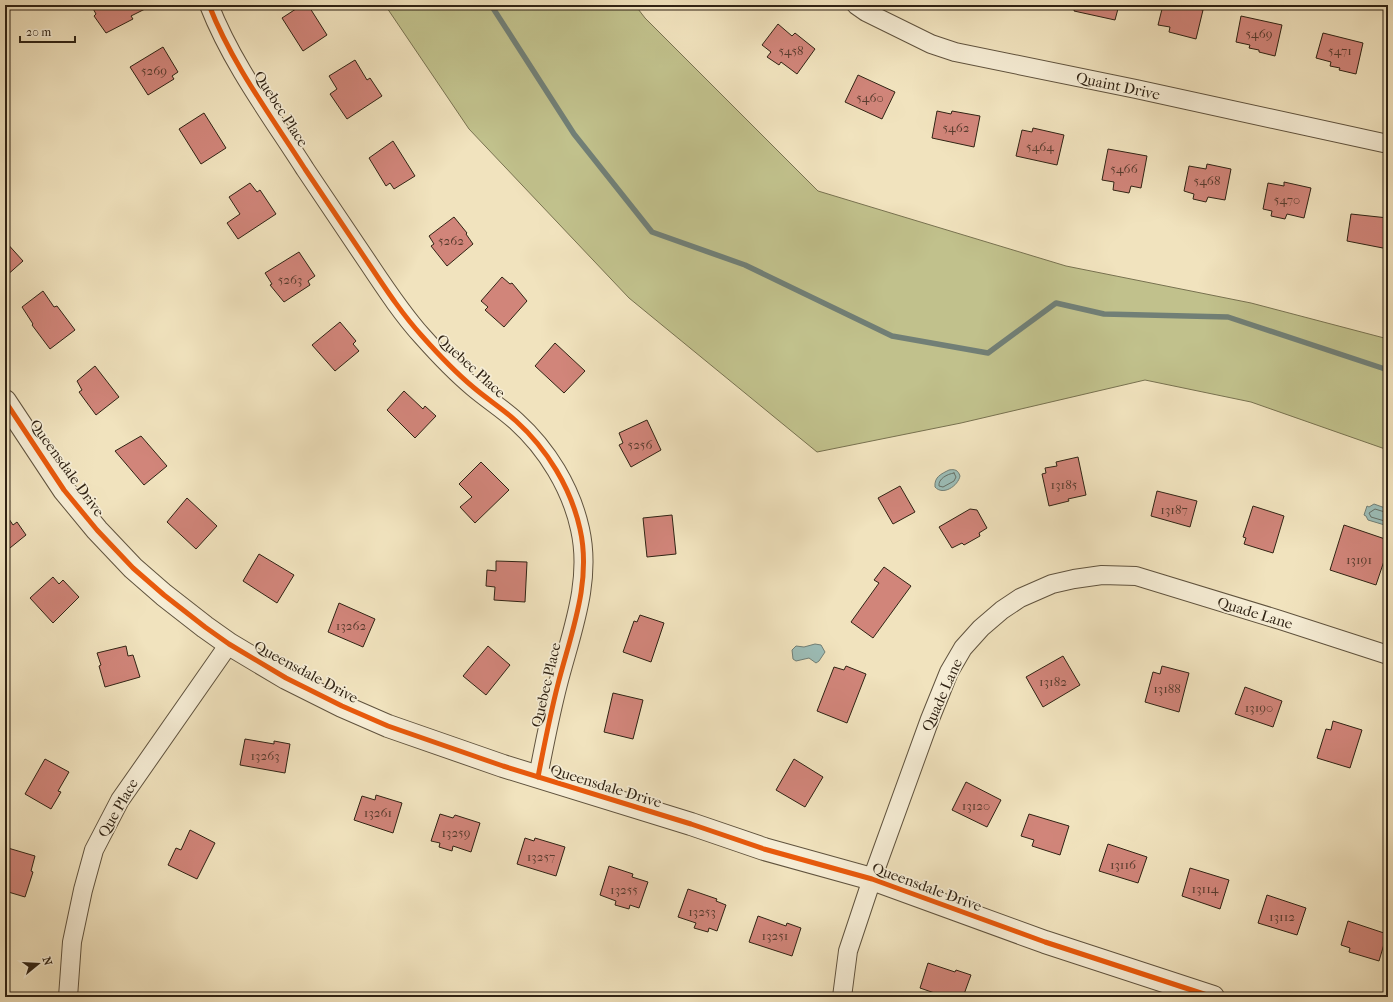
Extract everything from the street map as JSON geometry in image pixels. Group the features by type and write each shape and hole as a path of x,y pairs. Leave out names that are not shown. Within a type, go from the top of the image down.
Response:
{"street":[{"name":"Quebec Place","path":"209,5 218,29 236,62 325,199 399,308 421,336 446,362 472,386 516,421 538,444 556,469 570,497 580,528 584,555 583,582 580,603 557,687 538,777"},
{"name":"Quaint Drive","path":"856,5 866,12 931,44 954,52 1136,89 1388,144"},
{"name":"Queensdale Drive","path":"5,401 64,490 97,530 133,568 164,596 229,644 286,678 342,706 388,726 538,777 691,824 764,849 872,879 1045,942 1213,997"},
{"name":"Quade Lane","path":"842,997 848,951 872,879 930,719 949,672 963,648 981,628 1002,610 1020,598 1052,584 1074,578 1102,575 1136,576 1388,655"},
{"name":"Que Place","path":"68,997 72,942 83,890 94,850 120,800 229,644"}],"green space":[{"path":"385,5 635,5 645,18 818,191 1066,266 1251,303 1388,339 1388,450 1251,402 1145,380 961,423 817,452 629,298 469,129"}],"water":[{"path":"949,470 955,470 958,472 960,476 959,480 950,489 938,490 935,487 937,478"},
{"path":"1374,504 1388,509 1388,526 1368,520 1364,515 1367,506 1369,507"},
{"path":"815,644 821,645 825,652 819,661 816,663 809,658 796,661 793,659 792,650 796,646 804,647"}],"building":[{"path":"91,5 153,5 131,16 133,19 106,33 94,16 96,14"},
{"path":"302,5 308,5 327,35 303,51 282,18"},
{"path":"1075,5 1119,5 1115,20 1074,11"},
{"path":"1163,5 1179,5 1203,10 1196,39 1169,32 1170,27 1158,25"},
{"path":"1241,16 1282,25 1275,56 1249,48 1250,45 1236,42"},
{"path":"778,24 792,36 795,33 815,49 797,74 781,62 779,65 767,57 771,52 762,45"},
{"path":"1323,33 1363,43 1356,74 1339,70 1340,68 1330,66 1331,62 1316,58"},
{"path":"163,47 178,72 172,76 174,79 148,95 130,67"},
{"path":"355,60 367,80 370,78 382,96 347,119 330,94 337,89 329,76"},
{"path":"858,75 895,92 882,119 845,102"},
{"path":"937,111 951,114 952,111 980,116 974,147 932,138"},
{"path":"204,113 226,148 201,164 179,129"},
{"path":"1033,128 1064,135 1057,165 1016,156 1022,130 1032,132"},
{"path":"393,141 415,176 394,189 390,183 386,186 369,158"},
{"path":"1108,149 1147,156 1141,188 1131,186 1129,193 1113,190 1114,182 1102,180"},
{"path":"1207,164 1231,169 1225,200 1208,197 1206,202 1193,199 1194,194 1184,191 1189,166 1206,169"},
{"path":"1284,182 1311,188 1304,218 1287,214 1285,219 1271,216 1272,211 1263,209 1268,183 1284,186"},
{"path":"250,183 257,192 260,190 276,214 238,239 227,223 240,214 229,197"},
{"path":"1351,214 1388,218 1388,249 1347,241"},
{"path":"454,217 467,233 466,234 473,244 447,266 431,246 434,244 429,236"},
{"path":"5,241 23,261 5,277"},
{"path":"299,252 315,276 308,281 310,285 284,302 270,285 272,284 265,273"},
{"path":"502,277 510,284 512,283 527,301 504,327 485,310 488,307 481,301"},
{"path":"43,291 54,307 57,306 75,330 50,349 32,325 33,324 22,307"},
{"path":"340,322 356,341 353,344 359,351 335,371 312,345"},
{"path":"555,343 585,371 564,393 535,366"},
{"path":"95,366 119,397 96,415 79,392 82,390 77,381"},
{"path":"404,391 423,409 425,406 436,416 415,438 387,410"},
{"path":"647,420 661,450 631,467 619,445 623,443 619,433"},
{"path":"141,436 167,466 144,485 115,451"},
{"path":"1078,457 1086,495 1068,499 1069,501 1049,506 1042,474 1046,473 1045,468 1057,466 1056,462"},
{"path":"481,462 509,490 475,523 460,507 472,497 459,484"},
{"path":"900,486 915,512 893,524 878,498"},
{"path":"1157,491 1197,501 1190,527 1151,516"},
{"path":"187,498 217,526 196,549 167,522"},
{"path":"1253,506 1284,516 1273,553 1244,544 1246,538 1243,537"},
{"path":"970,509 977,510 987,528 979,533 980,536 964,545 962,543 952,548 939,527"},
{"path":"5,513 13,525 17,522 26,535 5,552"},
{"path":"672,515 676,554 647,557 643,518"},
{"path":"1344,525 1388,540 1388,549 1376,585 1330,570"},
{"path":"259,554 294,575 277,603 243,581"},
{"path":"496,561 527,562 525,602 494,600 495,587 486,586 487,570 496,571"},
{"path":"884,567 911,586 873,638 851,622 879,583 874,580"},
{"path":"53,577 59,584 63,580 79,597 53,623 30,598"},
{"path":"339,603 375,619 363,647 328,632"},
{"path":"640,615 664,623 651,662 623,652 634,621 637,622"},
{"path":"126,646 128,656 133,655 140,677 105,687 97,653"},
{"path":"488,646 510,665 486,695 463,676"},
{"path":"1063,656 1080,685 1043,707 1026,677"},
{"path":"846,666 866,674 847,723 817,711 834,667 844,670"},
{"path":"1162,666 1189,673 1179,712 1145,702 1153,672 1160,674"},
{"path":"1245,687 1282,701 1273,727 1235,714"},
{"path":"613,693 643,700 633,739 604,732"},
{"path":"1333,721 1362,730 1350,768 1317,758 1326,729 1331,730"},
{"path":"245,739 274,744 274,741 290,744 285,773 240,765"},
{"path":"45,759 69,772 58,791 61,792 51,809 25,794"},
{"path":"794,759 823,777 805,807 776,790"},
{"path":"966,782 1001,800 987,827 952,810"},
{"path":"376,795 402,803 393,833 354,820 362,796 375,800"},
{"path":"440,814 453,818 455,815 480,823 471,852 453,846 452,851 439,847 440,843 431,841"},
{"path":"1029,814 1069,826 1060,855 1032,846 1034,840 1021,836"},
{"path":"190,830 215,843 197,879 168,865 176,848 181,850"},
{"path":"525,838 534,841 535,838 565,847 556,876 517,864"},
{"path":"1108,844 1147,857 1138,883 1099,871"},
{"path":"8,848 35,856 31,871 33,872 25,897 5,891 5,858"},
{"path":"609,866 633,874 632,877 648,882 639,908 630,905 629,909 615,905 616,901 600,895"},
{"path":"1190,868 1229,880 1220,909 1182,896"},
{"path":"688,889 717,899 716,901 726,905 717,931 709,928 708,932 694,928 696,923 678,917"},
{"path":"1267,895 1306,908 1297,935 1258,923"},
{"path":"758,916 786,926 787,923 801,928 792,956 749,942"},
{"path":"1348,921 1387,934 1379,961 1349,952 1350,948 1341,945"},
{"path":"928,963 955,972 956,970 971,975 963,997 946,997 920,988"}],"waterway":[{"path":"491,5 574,134 652,232 745,265 892,336 988,353 1056,303 1104,314 1228,317 1388,370"}],"cycle path":[{"path":"209,5 218,27 253,89 395,303 415,328 453,369 511,417 538,444 556,470 571,499 580,529 583,549 582,588 574,627 552,707 538,777"},
{"path":"5,401 64,490 97,530 133,568 164,595 229,644 286,678 342,706 388,726 503,766 691,824 764,849 872,879 1045,942 1213,997"}]}
